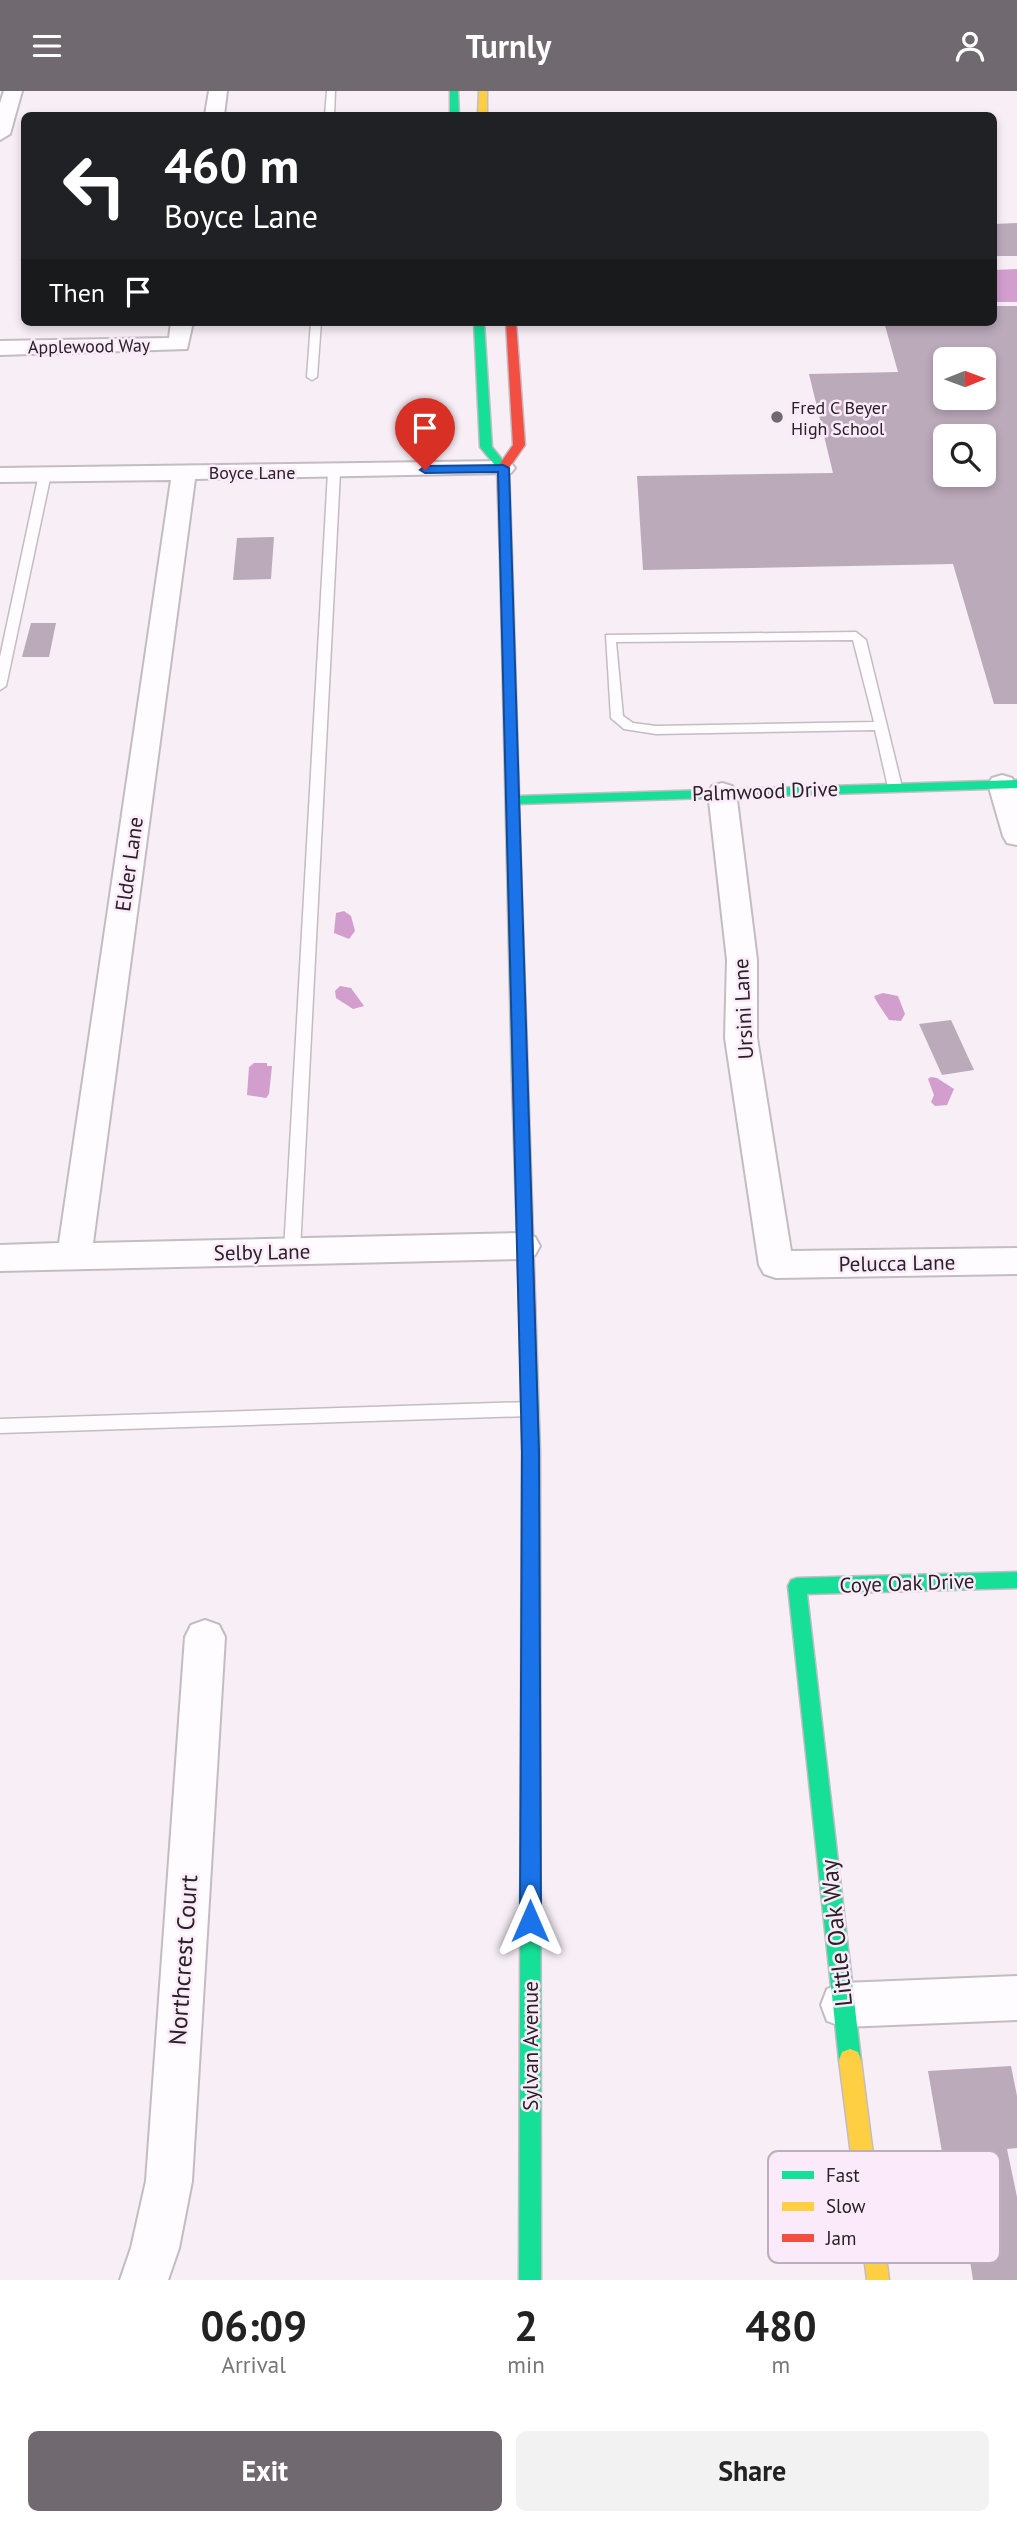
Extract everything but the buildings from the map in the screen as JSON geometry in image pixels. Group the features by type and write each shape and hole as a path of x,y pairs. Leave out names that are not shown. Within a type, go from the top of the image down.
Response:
{"main road":[{"path":"454,91 455,112"},
{"path":"482,91 483,112"},
{"name":"Sylvan Avenue","path":"479,326 486,447 503,468"},
{"name":"Sylvan Avenue","path":"511,326 519,445 503,468 529,1409 530,2280"},
{"name":"Palmwood Drive","path":"513,800 1010,784"},
{"name":"Coye Oak Drive","path":"797,1585 1017,1580"},
{"name":"Little Oak Way","path":"797,1585 862,2151"}],"street":[{"path":"1,128 13,91"},
{"path":"215,112 218,91"},
{"name":"Applewood Way","path":"0,348 181,333"},
{"name":"Boyce Lane","path":"0,475 503,468"},
{"name":"Elder Lane","path":"74,1256 184,472"},
{"path":"1010,784 1017,836"},
{"name":"Ursini Lane","path":"722,793 742,960 741,1038 776,1265"},
{"name":"Selby Lane","path":"0,1258 523,1246"},
{"name":"Pelucca Lane","path":"776,1265 1017,1261"},
{"name":"Northcrest Court","path":"144,2280 155,2248 169,2181 205,1637"},
{"path":"844,2005 1017,1998"}],"lane":[{"path":"330,112 331,91"},
{"path":"312,377 316,326"},
{"path":"292,1251 334,471"},
{"path":"0,686 45,474"},
{"path":"881,726 656,730 629,726 617,718 610,638 856,636 860,640 881,726 895,787"},
{"path":"0,1426 529,1409"}],"shaded area":[{"path":"1017,269 1017,302 997,302 997,270"},
{"path":"344,911 351,916 355,931 349,939 334,933 336,913"},
{"path":"340,986 351,988 364,1006 353,1009 336,998 335,991"},
{"path":"883,993 898,996 905,1014 901,1021 889,1020 878,1004 874,996"},
{"path":"254,1063 267,1063 267,1066 272,1066 269,1094 266,1098 247,1095 249,1067"},
{"path":"931,1077 954,1089 947,1105 935,1106 931,1102 934,1095 928,1079"}],"traffic: fast":[{"path":"454,91 455,112"},
{"path":"479,326 486,447 503,468"},
{"path":"506,557 520,1081"},
{"path":"513,800 1017,784"},
{"path":"528,1330 531,1452 530,2280"},
{"path":"850,2060 797,1586 1017,1580"}],"traffic: slow":[{"path":"483,91 483,112"},
{"path":"850,2060 862,2151"},
{"path":"876,2263 878,2280"}],"traffic: jam":[{"path":"506,557 503,468 519,445 511,326"},
{"path":"520,1081 528,1330"}],"place":[{"name":"Fred C Beyer High School","path":"777,417"}],"route":[{"path":"425,470 503,468 523,1246 531,1452 530,1921"}]}
